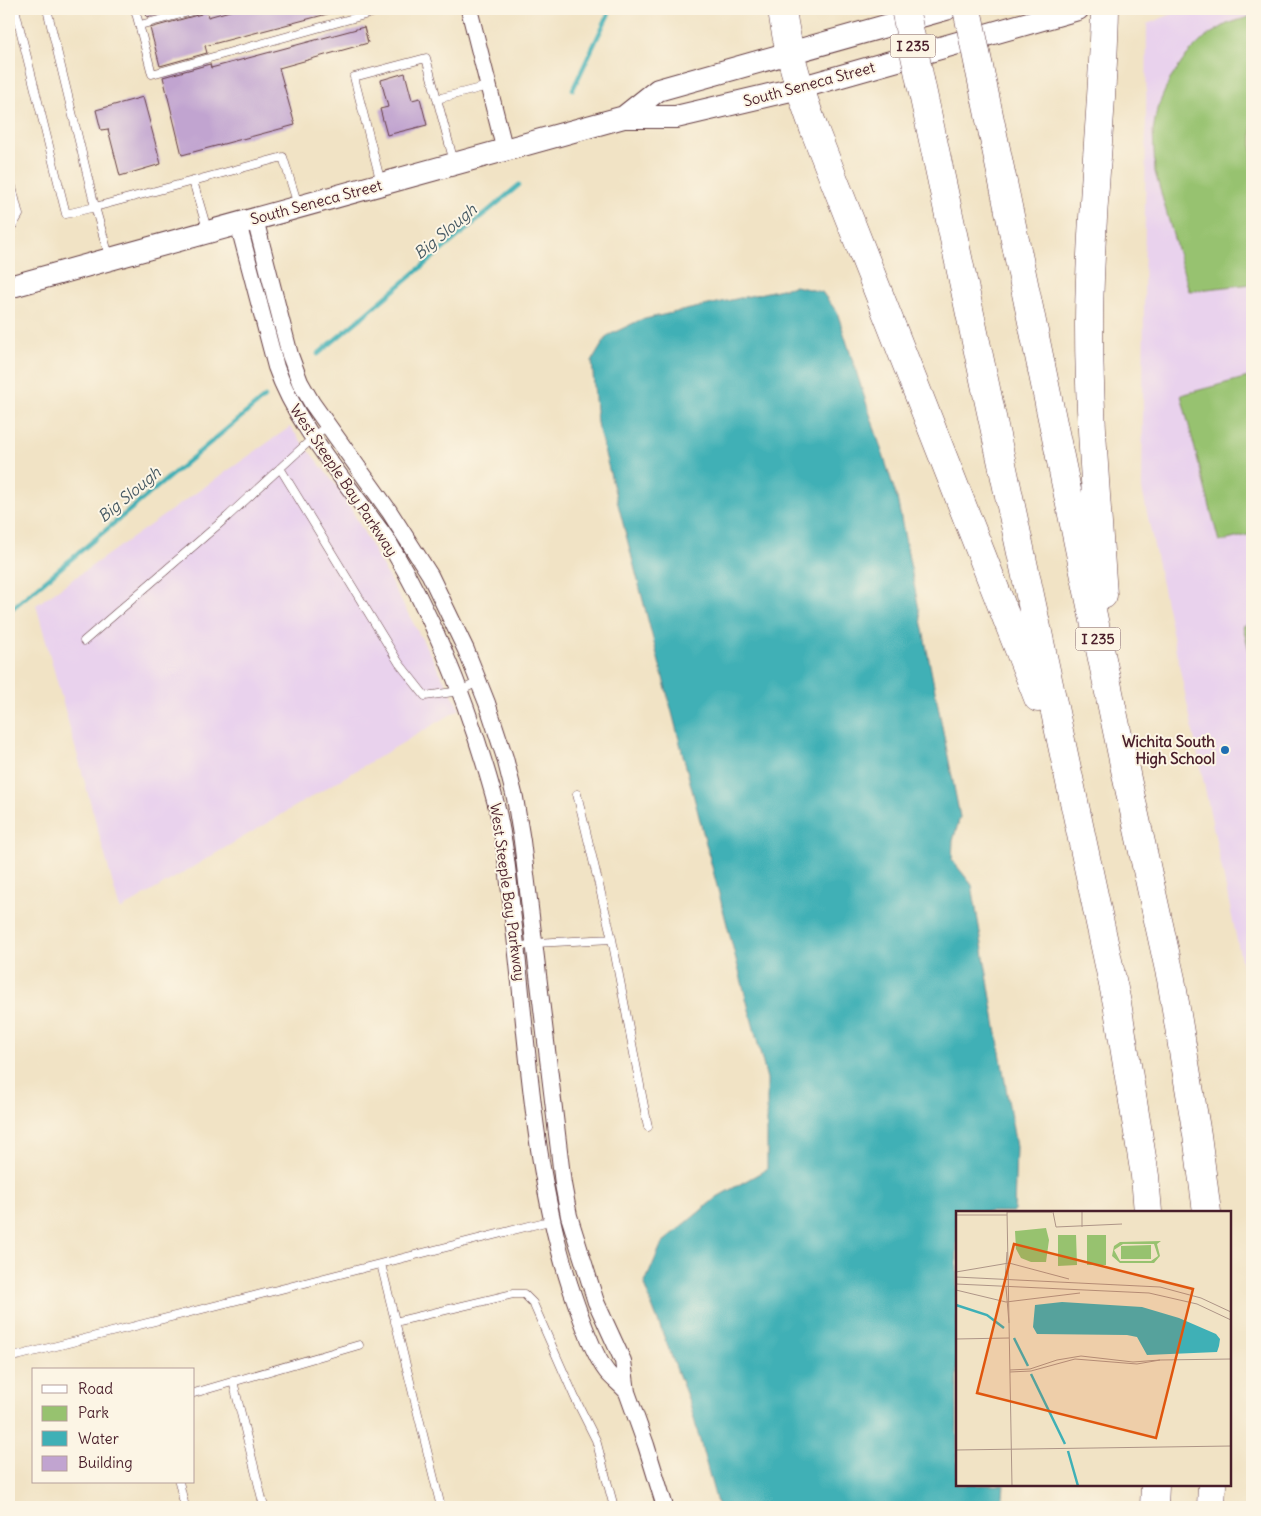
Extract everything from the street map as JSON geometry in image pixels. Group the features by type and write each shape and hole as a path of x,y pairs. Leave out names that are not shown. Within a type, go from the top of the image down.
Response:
{"highway":[{"path":"782,9 799,88 1068,774"},
{"name":"I 235","path":"906,9 1117,1003 1145,1176 1148,1211"},
{"name":"I 235","path":"967,9 1171,979 1197,1135 1207,1211"},
{"path":"1105,9 1104,74 1092,211 1089,326 1092,422 1109,691"},
{"path":"1154,1507 1155,1486"},
{"path":"1211,1507 1212,1486"}],"street":[{"path":"469,9 505,151"},
{"name":"South Seneca Street","path":"624,117 658,90 946,9"},
{"name":"South Seneca Street","path":"9,287 624,117 676,117 799,88 1078,9"},
{"name":"West Steeple Bay Parkway","path":"247,221 300,382 312,403 389,511 430,575 466,650 505,758 515,798 522,841 560,1171 569,1216 596,1302 623,1361 627,1392 665,1507"},
{"name":"West Steeple Bay Parkway","path":"247,221 280,380 314,438 392,546 440,638 470,714 495,797 506,860 539,1151 552,1220 564,1268 580,1316 593,1346 606,1371 627,1392"}],"lane":[{"path":"14,9 66,214 283,157 298,207"},
{"path":"48,9 95,206 110,258"},
{"path":"135,9 152,74 386,9"},
{"path":"140,25 200,9"},
{"path":"381,185 354,77 426,58 455,165"},
{"path":"437,99 488,86"},
{"path":"9,175 19,215 9,228"},
{"path":"192,181 208,232"},
{"path":"84,641 327,425"},
{"path":"280,468 399,663 425,696 460,691 478,682"},
{"path":"577,794 612,939 648,1127"},
{"path":"516,948 535,943 612,939"},
{"path":"9,1358 569,1216"},
{"path":"381,1264 441,1507"},
{"path":"395,1322 512,1294 524,1294 533,1303 575,1398 596,1440 614,1507"},
{"path":"195,1393 359,1345"},
{"path":"233,1382 264,1507"},
{"path":"180,1484 186,1507"}],"shaded area":[{"name":"Wichita South High School","path":"1185,9 1252,9 1252,1012 1142,489 1147,24"},
{"path":"290,427 343,494 460,709 120,910 36,605"}],"green space":[{"path":"1252,16 1252,284 1189,291 1155,172 1153,131 1157,109 1169,81 1187,55 1205,37 1227,24"},
{"path":"1252,376 1252,534 1219,542 1181,395"},
{"path":"1252,623 1252,662 1243,626"}],"water":[{"path":"795,286 822,292 837,312 897,498 960,817 953,841 952,860 972,885 1016,1147 1014,1211 956,1211 956,1486 1004,1486 1002,1507 718,1507 690,1404 644,1285 662,1243 717,1197 767,1169 767,1079 597,423 592,361 607,336 640,320"}],"building":[{"path":"144,9 179,9 147,17"},
{"path":"206,9 208,17 237,9 330,9 331,13 205,46 207,53 160,66 150,28 201,14"},
{"path":"364,27 368,43 279,68 295,125 182,155 163,77 210,64 211,68"},
{"path":"405,73 412,100 420,98 427,125 387,135 380,109 388,107 381,80"},
{"path":"143,97 161,164 120,176 108,129 101,130 96,110"}],"waterway":[{"name":"Big Slough","path":"573,89 611,9"},
{"name":"Big Slough","path":"318,354 519,185"},
{"name":"Big Slough","path":"9,611 265,397"}],"place":[{"name":"Wichita South High School","path":"1225,750"}]}
